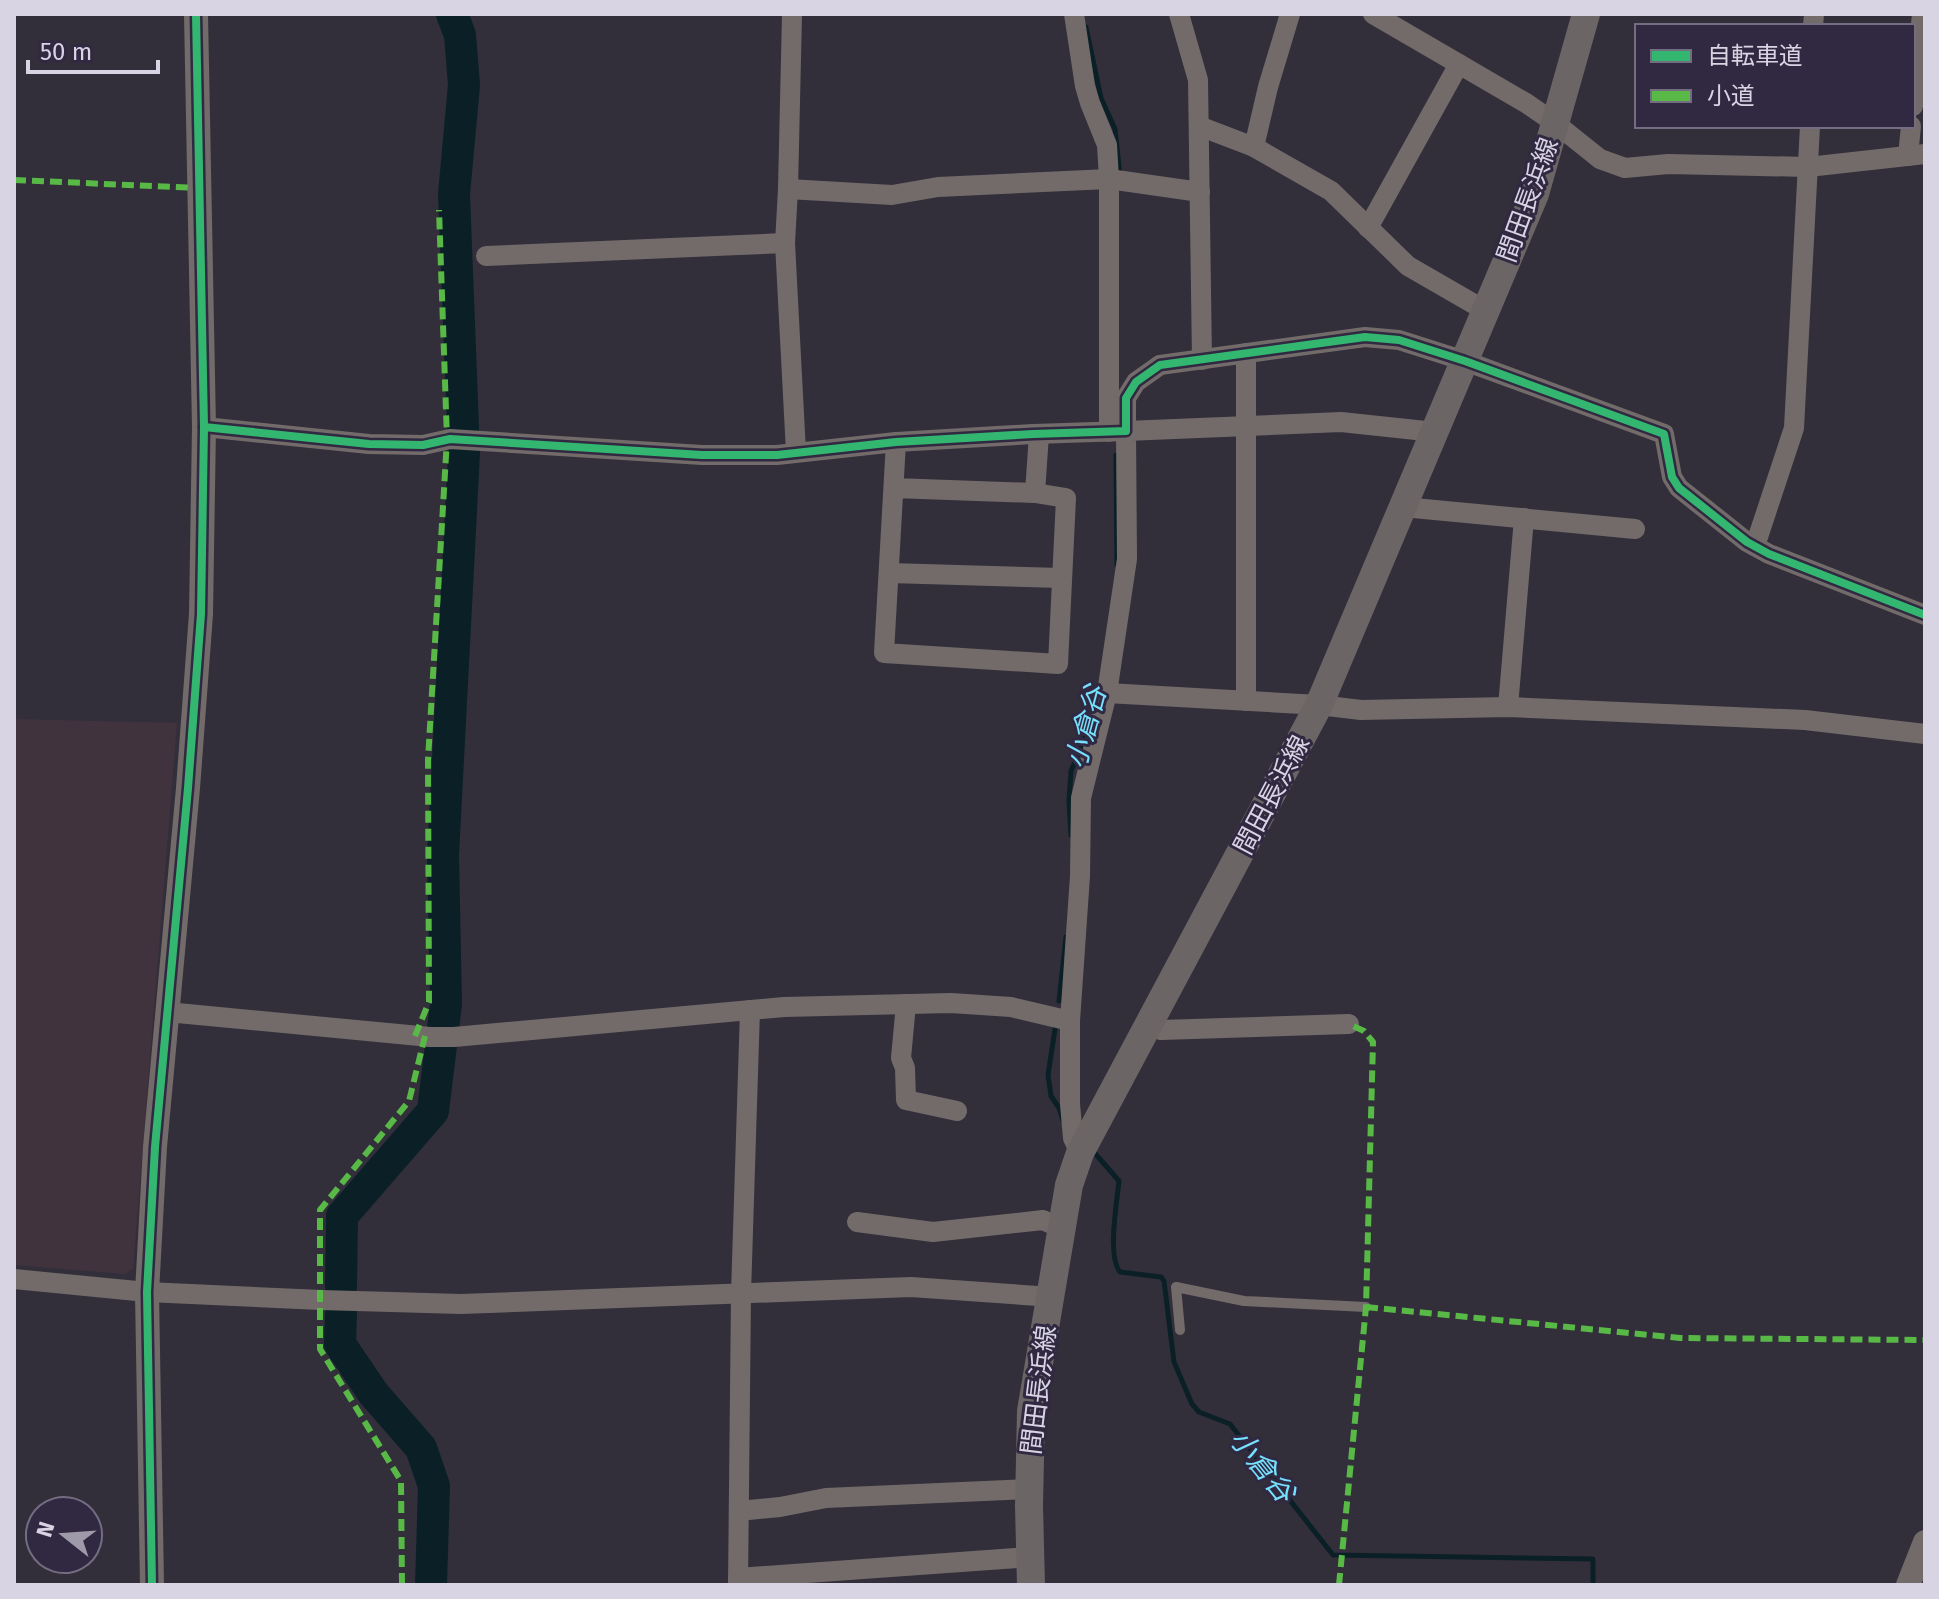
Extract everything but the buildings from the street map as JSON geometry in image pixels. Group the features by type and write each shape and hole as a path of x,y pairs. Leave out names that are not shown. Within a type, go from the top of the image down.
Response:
{"main road":[{"name":"間田長浜線","path":"1031,1571 1031,1411 1069,1185 1080,1153 1319,705 1535,194 1586,14"}],"street":[{"path":"152,1585 147,1292 155,1147 201,614 204,427 196,14"},
{"path":"792,14 785,243 796,452"},
{"path":"1074,14 1085,86 1107,145 1117,431 1127,559 1107,693 1081,798 1080,876 1070,1021 1072,1127 1080,1153"},
{"path":"1179,14 1198,80 1202,360"},
{"path":"1254,147 1290,14"},
{"path":"1915,86 1922,14"},
{"path":"1383,17 1526,103 1600,159 1625,168 1668,164 1808,167 1917,155 1911,128"},
{"path":"1368,228 1459,64"},
{"path":"1199,126 1254,147 1331,191 1408,266 1486,311"},
{"path":"1755,546 1794,428 1810,128"},
{"path":"788,189 892,195 938,187 1109,179 1200,192"},
{"path":"486,256 785,243"},
{"path":"1117,431 1126,398 1136,382 1160,365 1365,337 1399,340 1664,434 1672,477 1679,488 1747,542 1769,554 1925,615"},
{"path":"1246,353 1246,701"},
{"path":"204,427 369,444 423,445 450,439 702,455 777,455 896,442 1341,422 1435,432"},
{"path":"1035,493 1039,434"},
{"path":"894,488 1035,493 1066,498 1058,664 884,653 896,442"},
{"path":"1403,507 1635,529"},
{"path":"1508,707 1524,518"},
{"path":"889,573 1062,578"},
{"path":"1107,693 1361,710 1508,707 1805,720 1925,734"},
{"path":"167,1012 430,1037 784,1007 951,1003 1011,1007 1070,1021"},
{"path":"906,1004 901,1058 905,1068 906,1100 957,1111"},
{"path":"750,1010 741,1294 738,1582 1031,1571"},
{"path":"1149,1026 1161,1030 1349,1024"},
{"path":"857,1222 933,1232 1043,1220 1062,1229"},
{"path":"14,1279 147,1292 461,1304 911,1287 1052,1297"},
{"path":"739,1511 826,1498 1029,1489"},
{"path":"1908,1585 1925,1542"}],"lane":[{"path":"1180,1330 1176,1287 1244,1301 1366,1307"}],"shaded area":[{"path":"14,719 177,723 133,1269 125,1274 14,1265"}],"waterway":[{"path":"341,1286 342,1216 433,1111 446,1004 443,855 464,453 454,194 464,85 460,35 452,14"},
{"name":"小倉谷","path":"1086,27 1101,98 1115,129 1120,176"},
{"name":"小倉谷","path":"1116,455 1117,565"},
{"name":"小倉谷","path":"1071,835 1071,771 1087,733"},
{"name":"小倉谷","path":"1059,1001 1066,937"},
{"name":"小倉谷","path":"1055,1029 1048,1075 1051,1096 1063,1120"},
{"name":"小倉谷","path":"1093,1151 1119,1181 1114,1228 1116,1264 1120,1272 1161,1277 1164,1281 1174,1362 1192,1404 1199,1412 1230,1424 1333,1555 1593,1559 1593,1585"},
{"path":"341,1315 340,1344 373,1393 421,1448 434,1486 431,1585"}],"marked path":[{"path":"14,180 199,188"},
{"path":"415,1036 429,1002 428,760 447,439 439,210"},
{"path":"1339,1585 1366,1307 1373,1042 1364,1031 1349,1024"},
{"path":"402,1585 401,1481 320,1349 320,1210 409,1101 425,1036"},
{"path":"1366,1307 1680,1338 1925,1340"}],"cycle path":[{"path":"152,1585 147,1292 155,1147 201,614 204,427 196,14"},
{"path":"204,427 369,444 423,445 450,439 702,455 777,455 896,442 1126,431 1126,398 1136,382 1160,365 1365,337 1399,340 1664,434 1672,477 1679,488 1747,542 1769,554 1925,615"}]}
